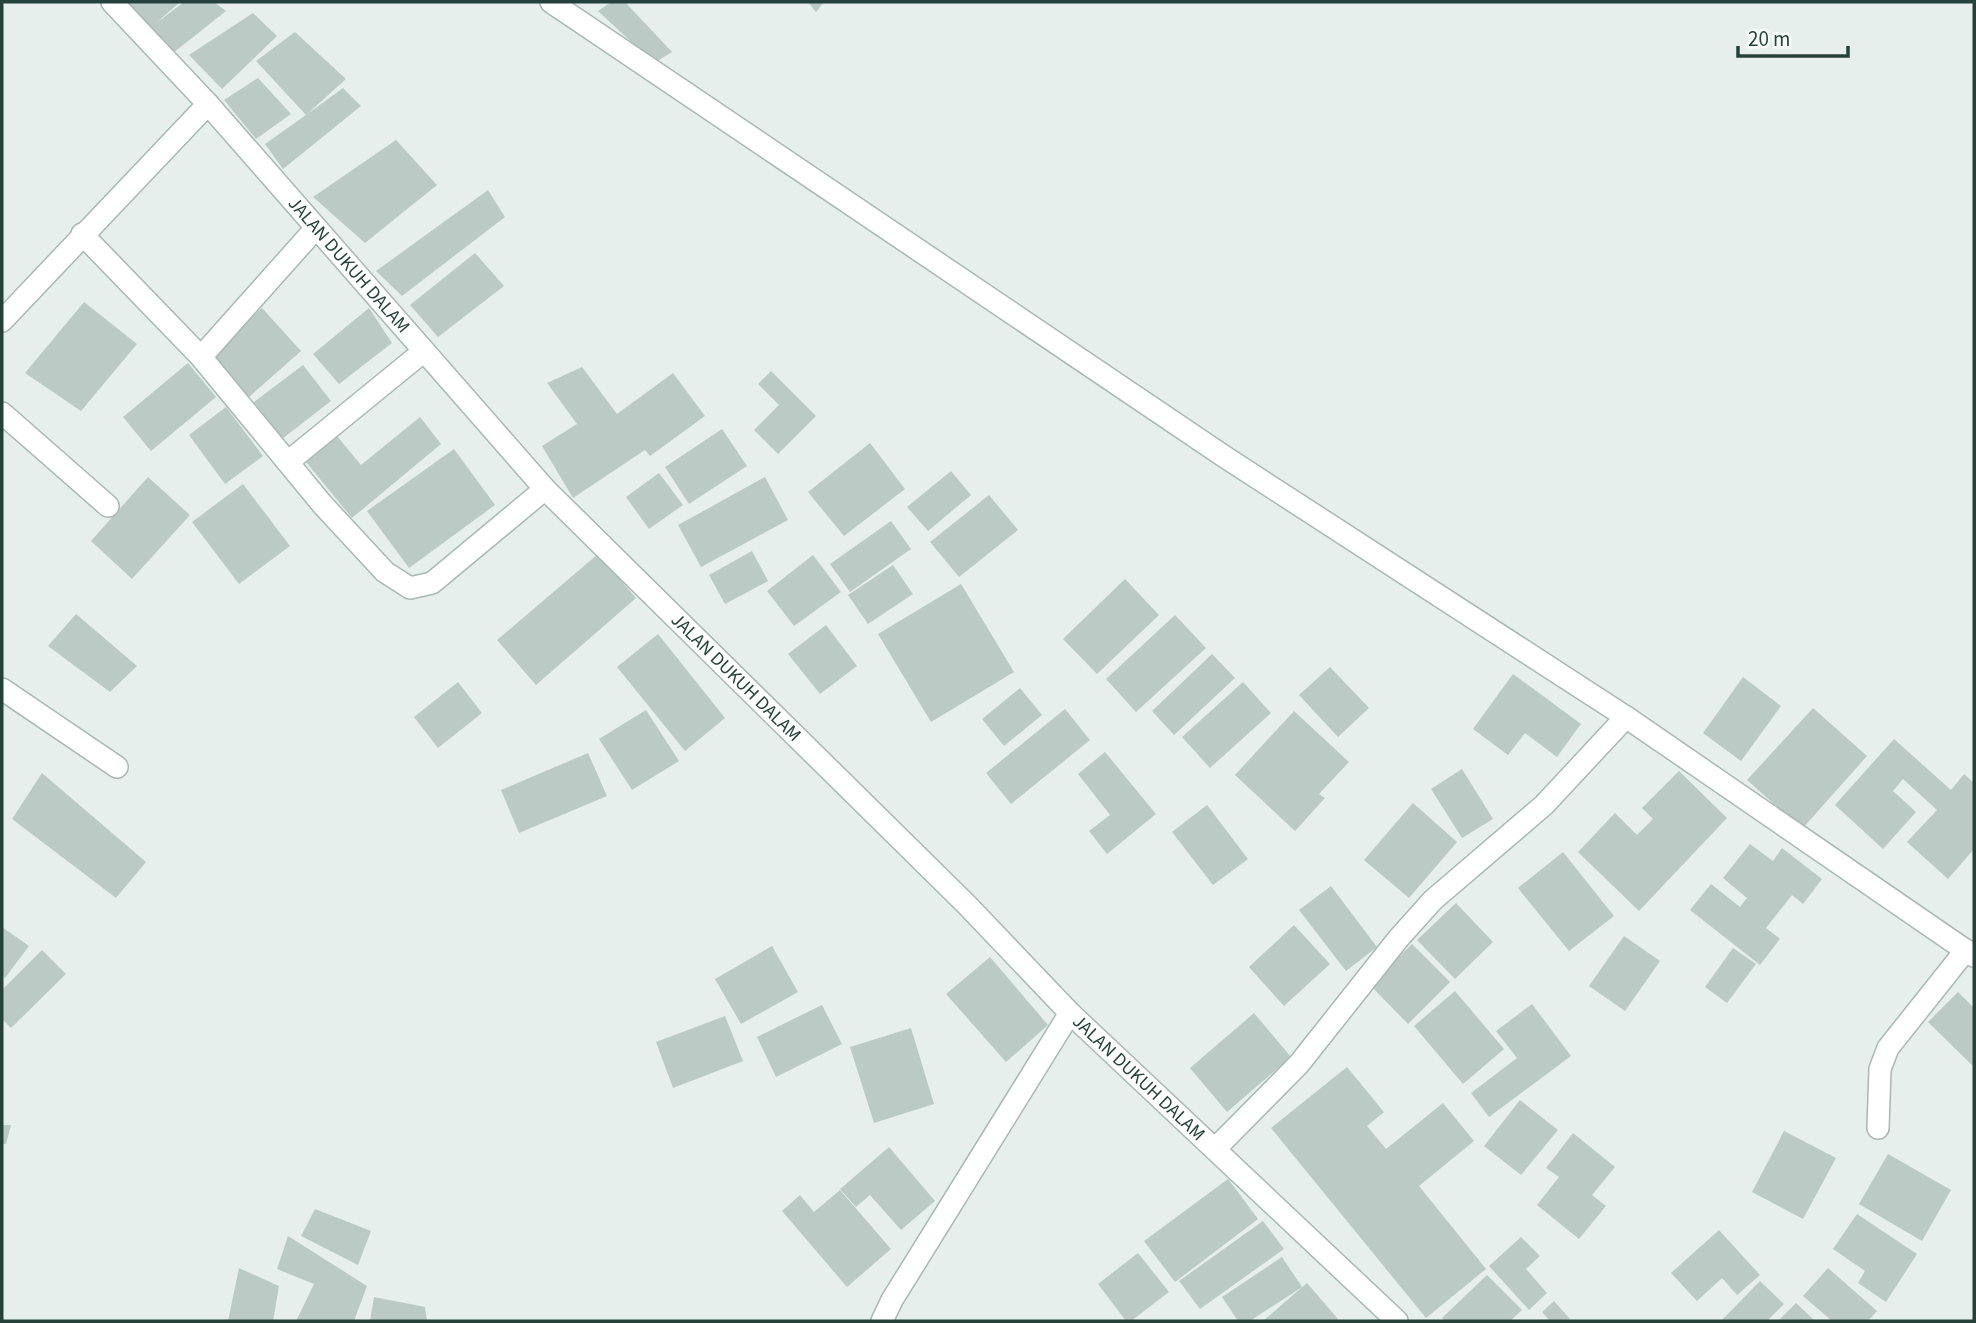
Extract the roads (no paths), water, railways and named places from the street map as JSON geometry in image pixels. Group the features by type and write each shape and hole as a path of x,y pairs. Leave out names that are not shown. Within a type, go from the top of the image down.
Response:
{"street":[{"name":"JALAN DUKUH DALAM","path":"111,2 208,104 545,489 967,905 1070,1013 1397,1321"},
{"path":"551,2 1225,457 1626,718 1970,953 1888,1048 1880,1069 1878,1128"},
{"path":"2,321 208,104"},
{"path":"201,356 316,228"},
{"path":"82,234 201,356 322,504 385,572 410,589 432,583 545,489"},
{"path":"288,462 424,351"},
{"path":"2,413 108,506"},
{"path":"2,689 117,767"},
{"path":"1216,1148 1299,1064 1398,939 1433,900 1544,804 1626,718"},
{"path":"882,1321 892,1300 1070,1013"}]}
